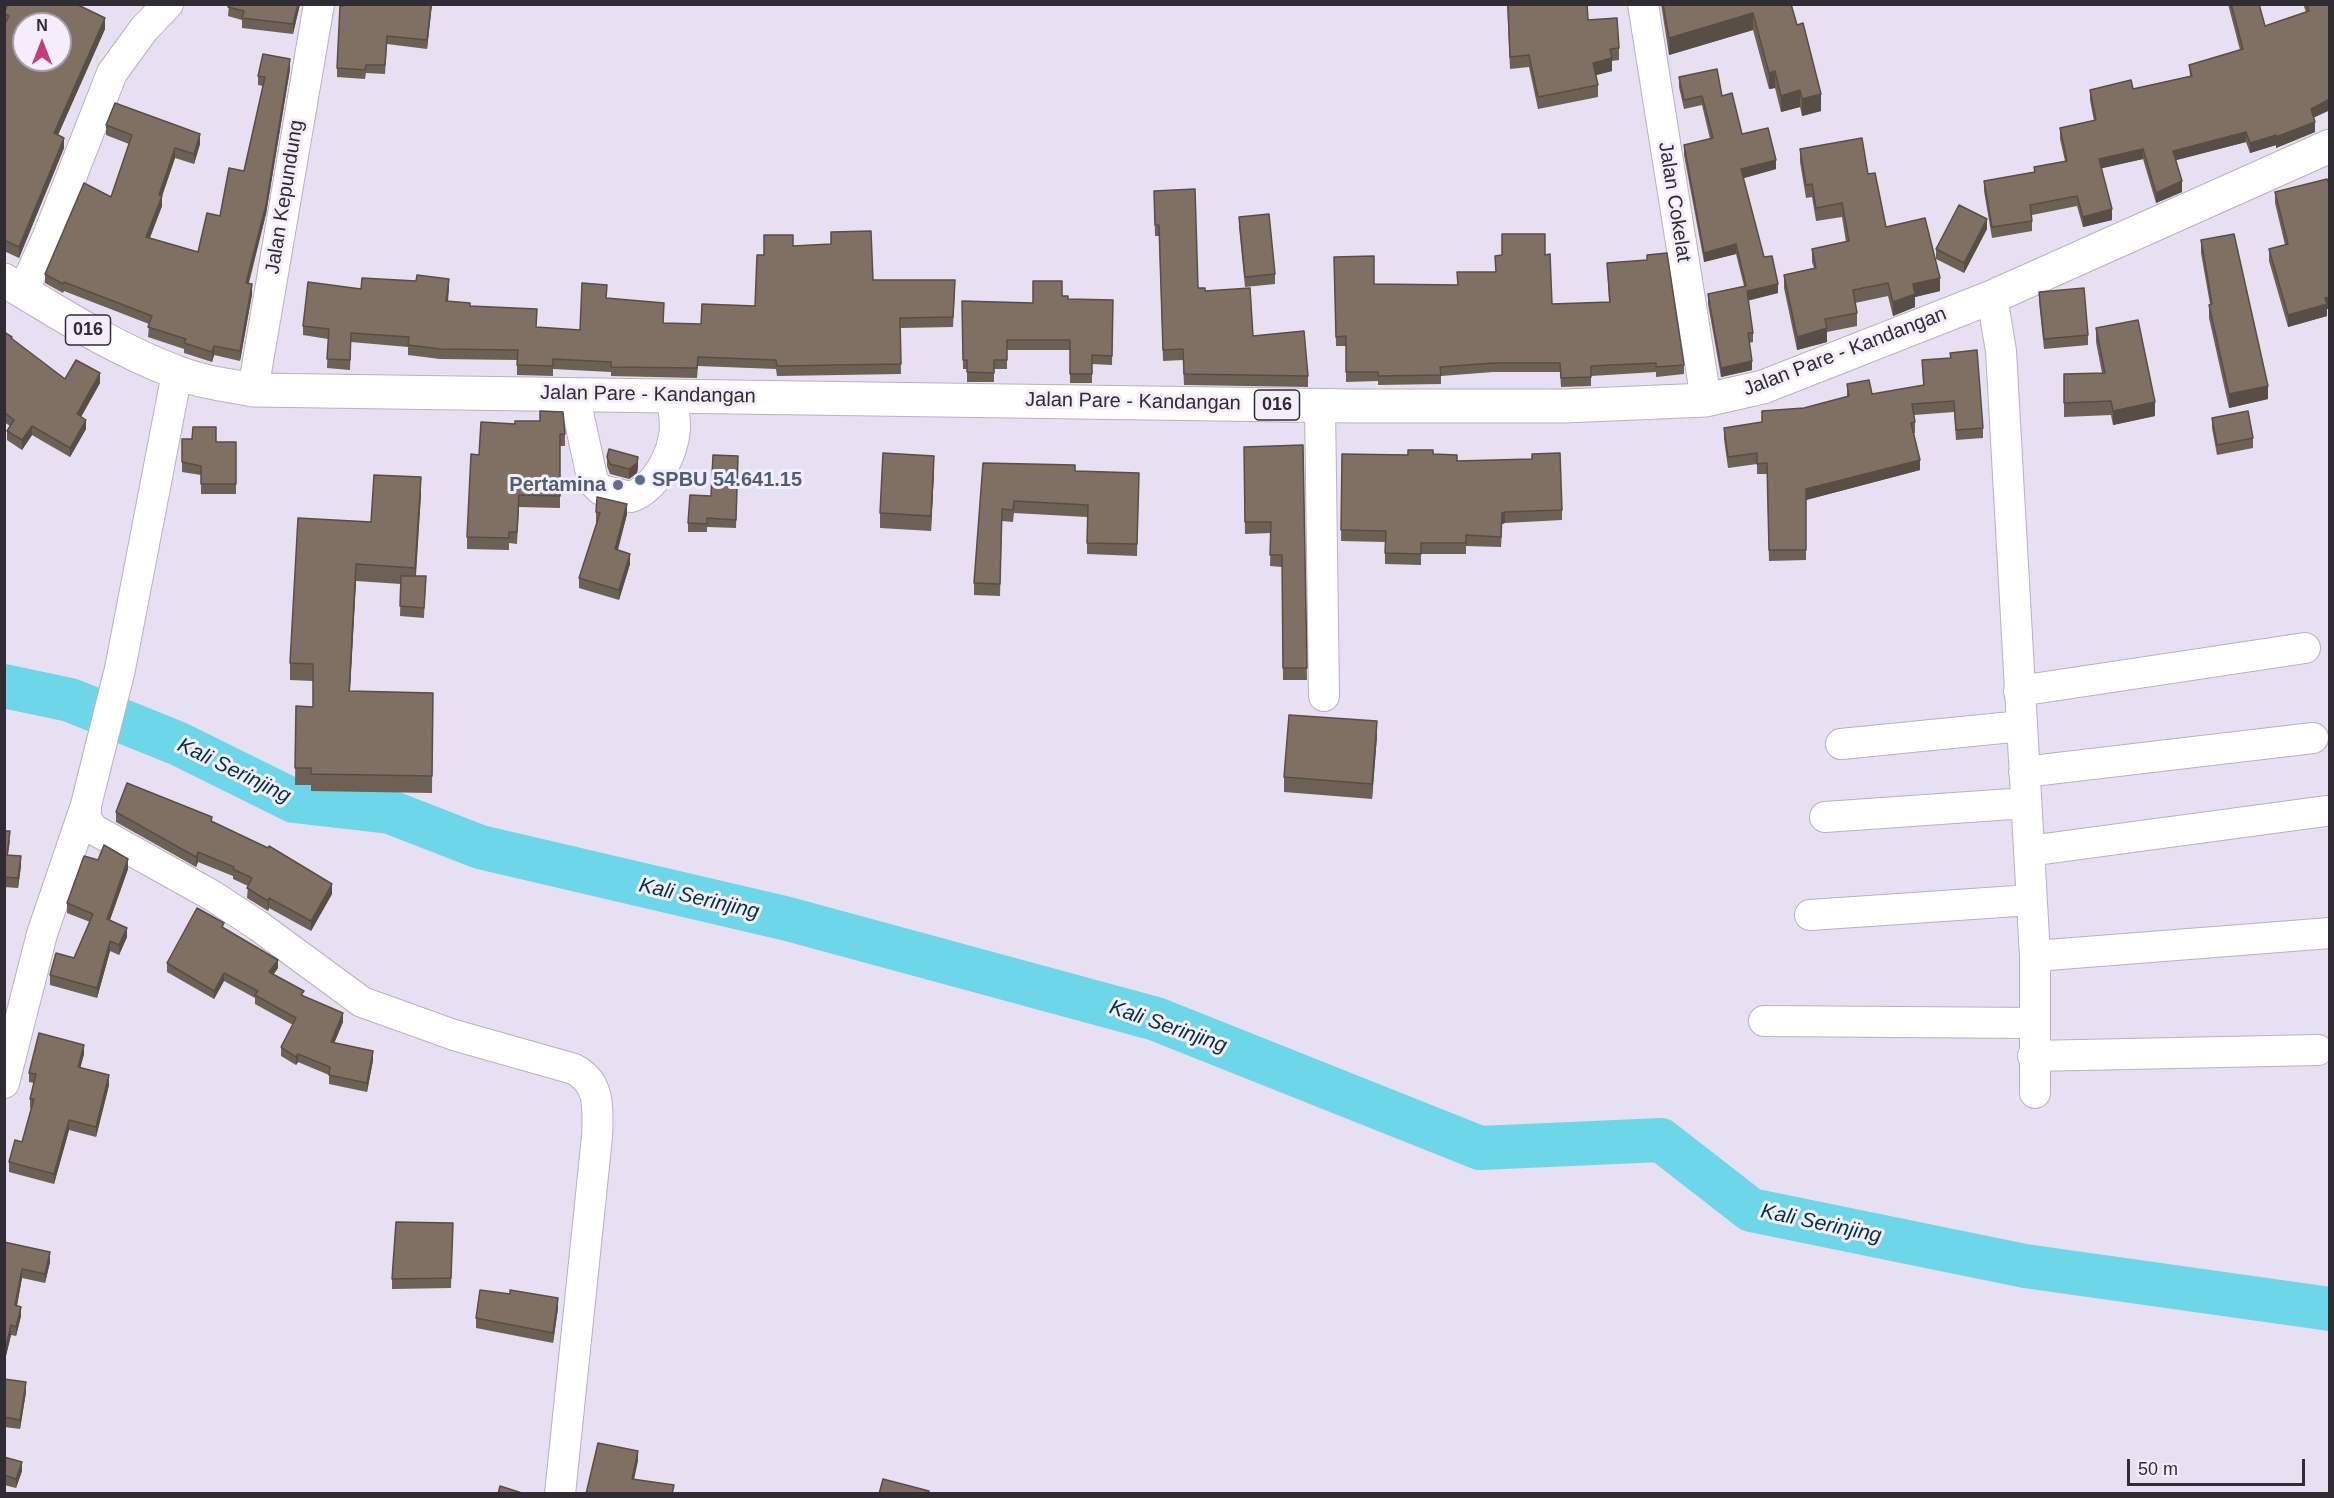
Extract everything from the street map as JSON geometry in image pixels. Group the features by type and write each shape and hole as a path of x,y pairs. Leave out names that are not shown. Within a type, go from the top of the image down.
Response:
{"main road":[{"name":"Jalan Pare - Kandangan","path":"177,373 253,390 1320,405 1565,406 1706,400 1763,387 1992,297 2330,146"},
{"name":"016","path":"14,285 119,347 177,373"}],"street":[{"path":"14,285 48,236 112,74 144,29 168,4"},
{"name":"Jalan Kepundung","path":"253,390 318,4"},
{"name":"Jalan Cokelat","path":"1643,4 1706,400"},
{"path":"1992,297 2001,351 2035,956 2033,1056 2035,1093"},
{"path":"4,1083 42,934 86,805 104,737 120,669 177,373"},
{"path":"574,394 593,482 601,490 631,497 647,489 662,467 671,446 675,429 673,396"},
{"path":"1320,405 1324,696"},
{"path":"2019,691 2305,648"},
{"path":"1841,744 2022,726"},
{"path":"2024,772 2313,738"},
{"path":"1825,818 2026,803"},
{"path":"86,805 86,819 93,828 213,896 260,927 362,1002 454,1035 574,1069 589,1080 597,1101 597,1137 560,1494"},
{"path":"2029,851 2326,811"},
{"path":"1810,915 2031,900"},
{"path":"2035,956 2330,933"},
{"path":"1764,1021 2035,1023"},
{"path":"2033,1056 2318,1050"}],"building":[{"path":"8,4 76,4 105,18 54,133 64,138 19,247 4,240 4,26 9,16 4,13"},
{"path":"229,4 298,4 293,24 242,18 244,11 228,7"},
{"path":"344,4 431,4 427,40 387,36 385,65 366,65 365,70 337,68 340,6"},
{"path":"1508,4 1587,4 1588,20 1617,18 1619,48 1610,49 1612,58 1593,63 1598,85 1538,97 1529,55 1510,57"},
{"path":"1663,4 1791,4 1797,25 1803,23 1821,94 1802,99 1800,90 1781,96 1775,71 1769,73 1753,13 1669,38"},
{"path":"2231,4 2259,4 2265,26 2309,11 2307,4 2330,4 2330,99 2311,109 2315,122 2276,137 2276,135 2250,143 2246,132 2173,151 2182,181 2156,193 2143,149 2099,159 2112,209 2083,217 2077,196 2030,205 2032,221 1992,227 1984,181 2035,172 2034,167 2067,161 2060,128 2096,120 2090,90 2131,80 2133,89 2192,76 2189,65 2243,49"},
{"path":"263,54 290,59 266,205 246,283 252,284 240,351 214,346 212,352 184,343 186,339 148,327 152,316 64,282 63,284 45,274 84,183 111,197 132,135 106,125 115,103 200,134 194,154 175,148 159,195 162,196 146,237 198,252 207,213 220,216 229,168 244,171 265,77 258,76"},
{"path":"1717,69 1722,96 1732,93 1742,134 1768,128 1776,160 1741,169 1764,257 1772,256 1778,284 1747,291 1753,333 1748,333 1752,361 1721,368 1708,294 1746,286 1736,244 1704,253 1684,145 1713,138 1702,96 1684,100 1679,77"},
{"path":"1862,138 1868,174 1875,173 1886,227 1925,218 1940,278 1913,284 1915,294 1893,302 1888,283 1853,290 1857,313 1825,319 1827,328 1797,337 1784,275 1816,268 1812,249 1849,241 1842,203 1816,208 1812,184 1806,185 1800,149"},
{"path":"2327,179 2330,186 2330,297 2325,298 2327,304 2288,315 2269,249 2288,244 2275,192"},
{"path":"1195,189 1198,288 1205,288 1205,291 1250,288 1253,336 1304,331 1308,376 1184,374 1183,349 1163,350 1159,225 1155,225 1154,191"},
{"path":"1959,205 1987,219 1964,263 1936,249"},
{"path":"1269,214 1275,274 1245,277 1239,217"},
{"path":"871,231 873,280 955,280 953,317 900,318 901,364 777,366 776,360 698,357 697,368 611,367 611,362 553,359 553,366 517,365 518,350 440,349 408,345 409,337 351,333 350,360 327,359 329,329 303,326 308,282 361,289 362,278 416,281 417,275 449,279 446,301 470,303 470,306 537,309 536,327 580,330 582,283 607,285 606,298 664,303 663,323 701,324 702,304 755,306 757,255 764,255 764,235 793,235 793,246 831,244 831,232"},
{"path":"1502,234 1545,234 1545,255 1550,254 1552,304 1610,302 1607,263 1647,260 1647,255 1667,253 1684,365 1656,367 1656,363 1591,366 1591,377 1561,378 1560,363 1493,363 1440,367 1441,375 1378,376 1378,372 1346,372 1346,336 1336,337 1334,257 1374,256 1374,284 1458,285 1457,272 1496,272 1495,256 1502,255"},
{"path":"2234,234 2268,386 2229,394 2209,305 2212,304 2201,240"},
{"path":"1033,281 1062,281 1062,296 1068,296 1068,299 1113,300 1112,356 1092,355 1092,374 1070,374 1070,340 1007,340 1007,360 994,360 994,373 967,372 967,360 963,360 962,301 1033,303"},
{"path":"2084,288 2088,335 2044,339 2039,292"},
{"path":"2138,320 2155,402 2113,411 2111,401 2064,403 2064,374 2105,373 2096,328"},
{"path":"4,332 65,379 76,360 100,373 77,414 86,420 70,448 32,426 22,440 7,431 14,420 4,412"},
{"path":"1977,350 1983,428 1956,430 1954,401 1912,404 1915,422 1911,423 1920,460 1806,489 1806,550 1769,550 1767,463 1757,464 1757,453 1728,457 1724,428 1762,422 1762,411 1804,408 1849,396 1847,384 1869,380 1872,394 1924,385 1922,360 1951,358 1950,353"},
{"path":"540,411 563,412 565,434 560,434 560,496 519,495 517,532 509,532 509,538 467,537 471,454 479,455 481,422 515,424 515,421 540,421"},
{"path":"2248,411 2253,438 2217,445 2212,418"},
{"path":"193,427 216,427 216,442 236,442 236,484 201,484 201,466 182,462 182,439 192,439"},
{"path":"1303,445 1307,668 1283,668 1282,555 1270,555 1271,522 1245,522 1244,447"},
{"path":"609,449 638,457 637,463 629,469 610,464 607,457"},
{"path":"1408,450 1433,450 1433,454 1457,455 1457,461 1532,459 1532,454 1560,453 1562,510 1505,512 1502,513 1501,537 1466,535 1466,543 1421,543 1421,554 1385,553 1386,531 1341,530 1342,454 1408,455"},
{"path":"883,453 934,456 931,516 880,513"},
{"path":"713,455 738,456 736,520 707,518 707,524 688,523 690,495 711,496"},
{"path":"983,463 1075,465 1075,471 1139,473 1137,544 1087,543 1088,505 1014,501 1013,510 1002,509 1000,584 974,583"},
{"path":"374,475 421,477 415,568 356,564 349,691 433,693 432,776 311,774 311,768 295,768 296,706 313,707 313,664 290,663 298,518 371,522"},
{"path":"597,497 627,504 615,549 630,554 619,590 579,578 600,513 596,512"},
{"path":"401,576 426,576 424,608 400,606"},
{"path":"1289,715 1377,721 1372,784 1284,777"},
{"path":"127,783 212,817 211,821 268,848 269,846 332,884 311,921 269,898 268,901 247,888 252,878 233,869 234,867 198,852 196,857 116,812"},
{"path":"4,831 10,831 7,855 21,856 18,878 4,877"},
{"path":"104,845 128,859 107,919 127,928 119,945 110,941 97,988 50,975 56,953 74,958 93,914 67,903 84,856 98,860"},
{"path":"197,908 224,923 222,927 278,960 269,972 304,991 301,995 343,1013 331,1042 373,1051 367,1083 329,1075 330,1067 298,1054 296,1057 281,1047 296,1018 255,995 258,991 224,973 214,991 167,963"},
{"path":"39,1033 84,1045 78,1067 109,1075 96,1127 69,1120 54,1174 9,1162 15,1140 22,1142 34,1099 30,1099 36,1074 29,1073"},
{"path":"396,1222 453,1223 451,1278 392,1279"},
{"path":"4,1242 50,1252 45,1274 22,1269 15,1305 21,1307 16,1327 11,1325 4,1355"},
{"path":"480,1290 510,1294 510,1290 558,1298 553,1333 476,1318"},
{"path":"4,1379 26,1382 20,1420 4,1417"},
{"path":"598,1443 638,1451 632,1479 674,1485 672,1494 586,1494"},
{"path":"4,1457 22,1462 16,1479 4,1475"},
{"path":"883,1479 929,1491 929,1494 879,1494"},
{"path":"500,1486 525,1494 498,1494"}],"waterway":[{"name":"Kali Serinjing","path":"4,686 70,700 179,744 294,801 390,812 480,847 788,919 1156,1019 1480,1148 1661,1140 1751,1210 2025,1266 2330,1309"}],"place":[{"name":"SPBU 54.641.15","path":"640,480"},
{"name":"Pertamina","path":"618,485"}]}
